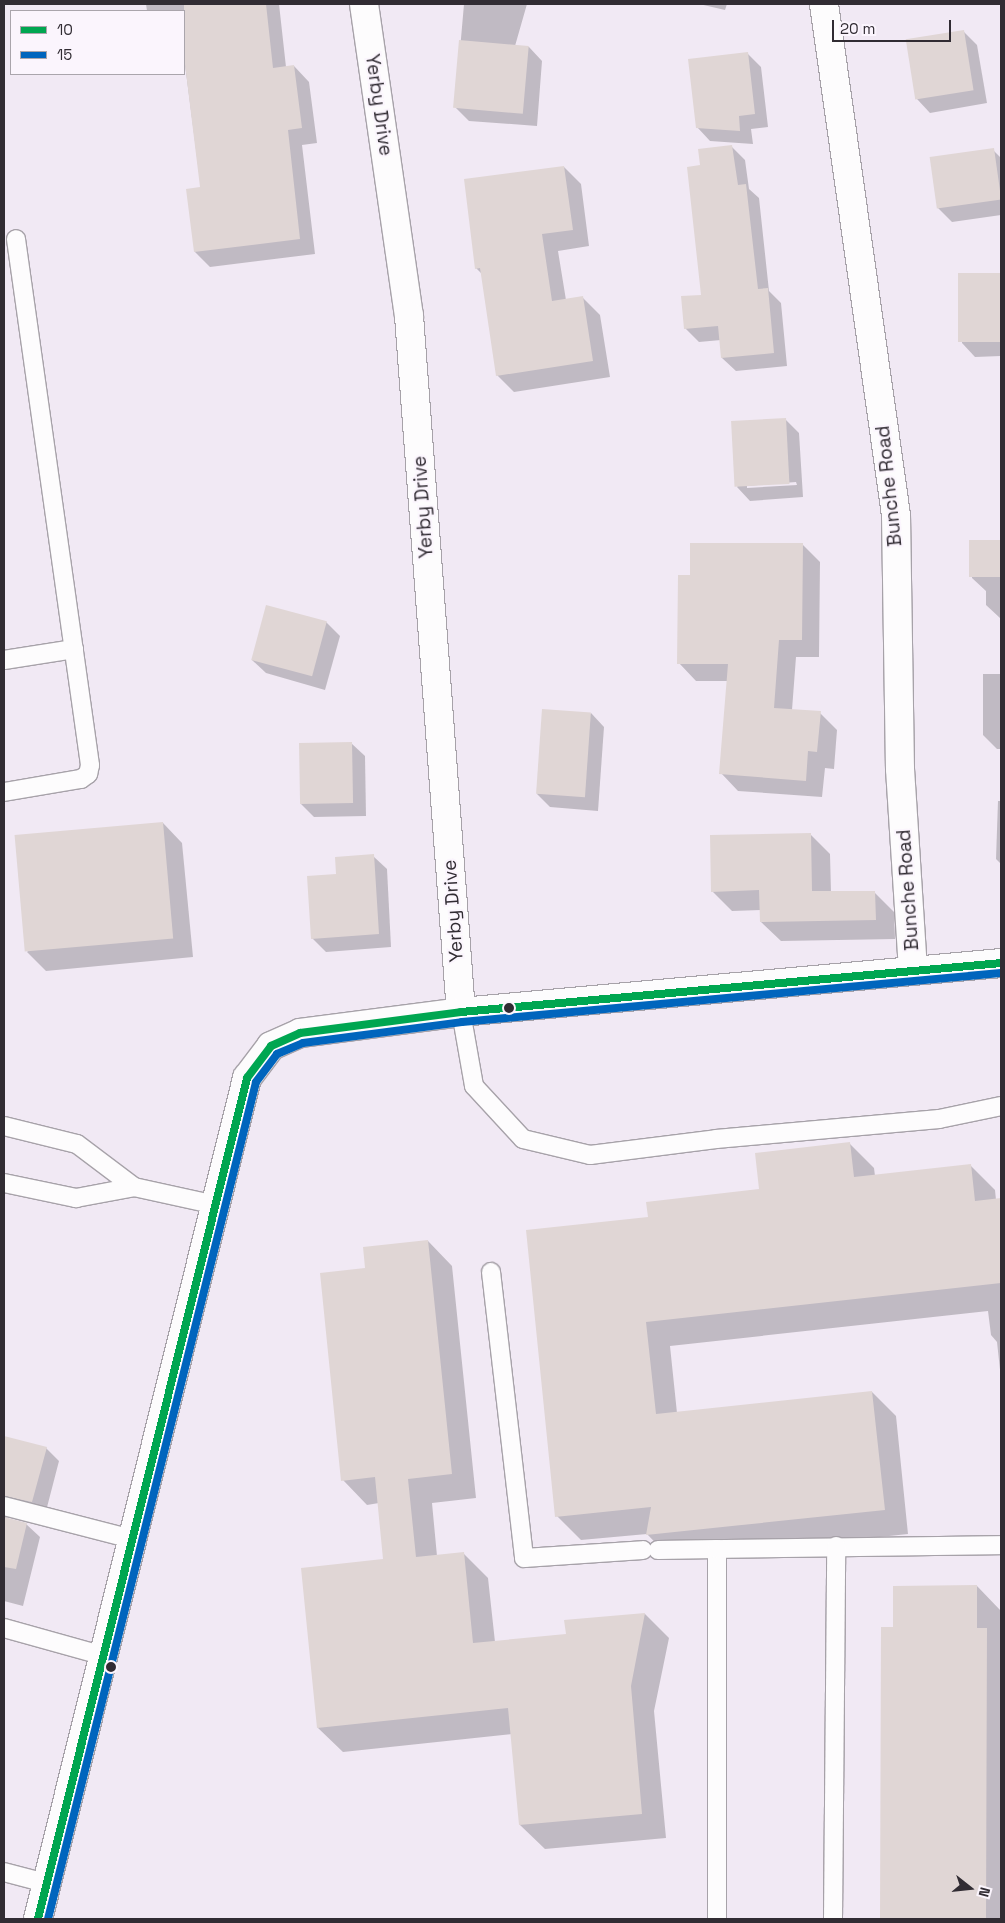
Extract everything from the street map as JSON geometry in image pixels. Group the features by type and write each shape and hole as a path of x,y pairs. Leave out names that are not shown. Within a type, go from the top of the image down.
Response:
{"street":[{"name":"Yerby Drive","path":"364,4 409,316 461,1012"},
{"name":"Bunche Road","path":"824,4 896,515 900,769 913,971"},
{"path":"38,1919 247,1078 271,1046 300,1033 461,1012 1001,963"}],"lane":[{"path":"4,792 81,779 88,774 90,765 16,240"},
{"path":"4,660 74,649"},
{"path":"461,1012 474,1086 523,1139 590,1155 716,1139 939,1119 1001,1106"},
{"path":"4,1126 77,1144 134,1187"},
{"path":"4,1183 76,1198 134,1187 216,1205"},
{"path":"491,1272 524,1558 650,1550 1001,1545"},
{"path":"4,1506 132,1539"},
{"path":"833,1919 836,1546"},
{"path":"717,1549 717,1919"},
{"path":"4,1628 104,1656"},
{"path":"4,1872 46,1884"}],"building":[{"path":"184,4 266,4 273,68 294,65 302,128 288,130 300,239 194,252 186,189 200,187 185,64"},
{"path":"964,30 974,90 915,99 906,39"},
{"path":"459,40 529,46 523,114 453,108"},
{"path":"748,52 755,114 739,116 740,131 696,128 688,59"},
{"path":"732,145 738,185 746,184 758,289 768,288 774,353 721,358 718,326 684,329 681,296 701,295 687,167 700,165 698,149"},
{"path":"994,148 1001,200 937,209 930,157"},
{"path":"564,166 573,230 542,234 552,301 583,296 593,361 496,376 480,268 475,269 464,179"},
{"path":"958,273 1001,273 1001,342 958,342"},
{"path":"786,418 789,484 735,487 731,421"},
{"path":"969,540 1001,540 1001,577 969,577"},
{"path":"690,543 803,543 802,640 779,640 774,708 821,711 817,752 808,751 806,781 719,774 728,664 677,664 678,575 690,575"},
{"path":"266,605 327,621 312,676 251,660"},
{"path":"542,709 591,712 585,797 536,794"},
{"path":"352,742 353,803 300,804 299,743"},
{"path":"163,822 173,939 25,952 15,835"},
{"path":"811,833 812,891 875,891 876,920 760,922 759,890 711,892 710,835"},
{"path":"374,854 379,934 311,939 307,876 336,874 335,857"},
{"path":"850,1142 854,1177 971,1164 975,1201 1001,1198 1001,1283 646,1322 656,1414 872,1391 885,1510 646,1535 651,1507 555,1517 526,1230 648,1217 646,1202 759,1189 755,1153"},
{"path":"428,1240 452,1474 408,1479 416,1557 464,1552 473,1643 566,1634 564,1620 645,1613 631,1686 642,1814 519,1825 508,1708 317,1728 301,1568 383,1559 375,1477 341,1481 320,1273 365,1268 363,1247"},
{"path":"4,1436 47,1447 32,1502 4,1496"},
{"path":"4,1517 27,1523 16,1569 4,1567"},
{"path":"977,1585 977,1628 987,1628 986,1919 880,1919 881,1627 893,1627 893,1586"}],"transit line":[{"name":"10","path":"38,1919 247,1078 271,1046 300,1033 461,1012 1001,963"},
{"name":"15","path":"48,1919 256,1082 277,1054 303,1043 462,1022 1001,973"}]}
